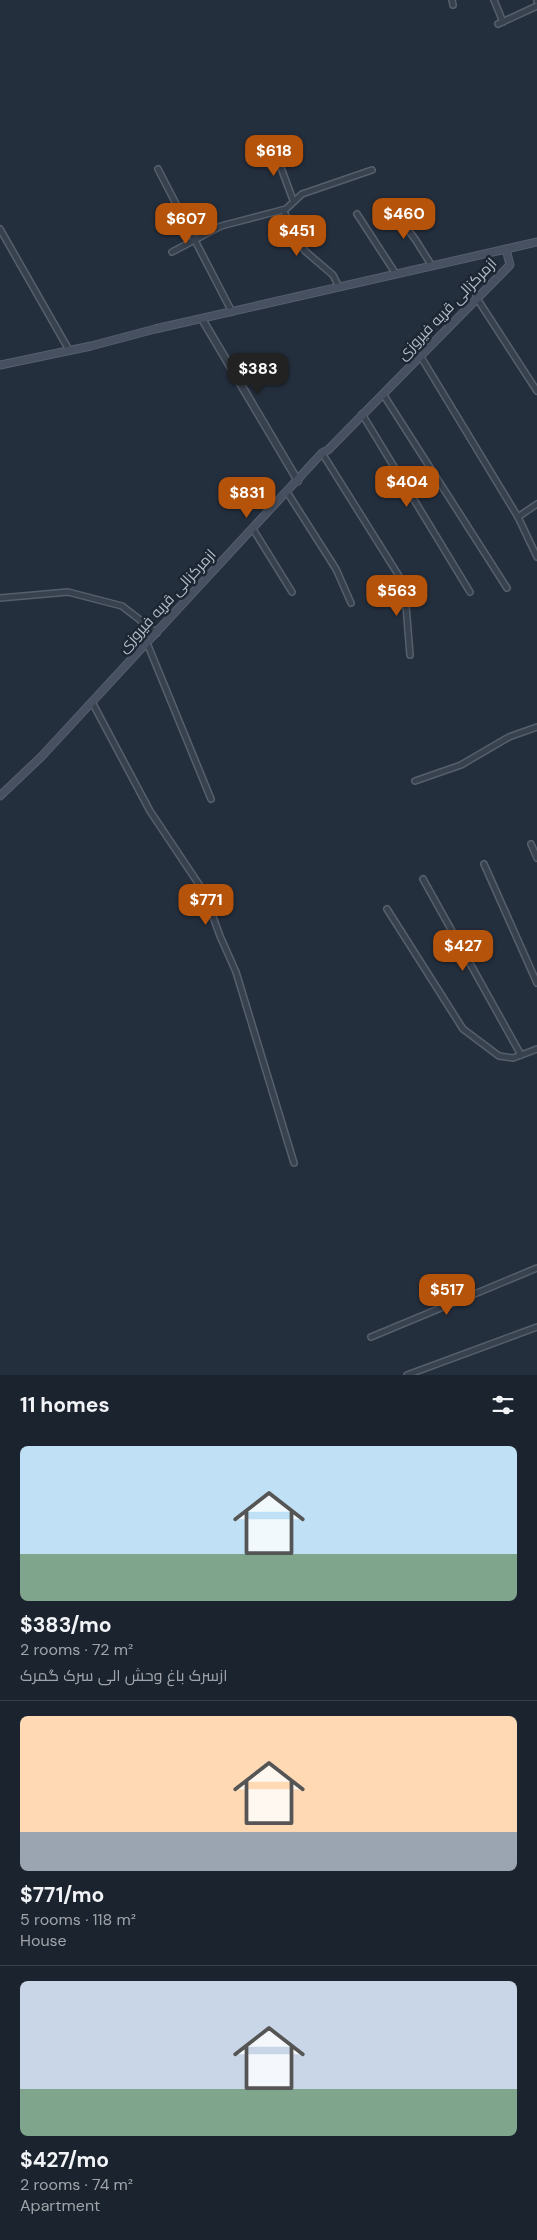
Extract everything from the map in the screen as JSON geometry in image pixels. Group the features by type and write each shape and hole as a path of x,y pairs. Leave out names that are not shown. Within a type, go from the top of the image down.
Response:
{"main road":[{"path":"0,365 536,241"},
{"name":"ازمرکزالی قریه فیروزی","path":"0,796 42,756 322,453 328,450 362,413 421,357 476,297 510,265 506,249"}],"street":[{"path":"494,0 500,23 537,6"},
{"path":"273,146 293,200"},
{"path":"158,170 232,312"},
{"path":"172,252 221,226 283,210 290,207 293,200 302,194 372,170"},
{"path":"390,206 415,239 432,266"},
{"path":"283,210 304,250 333,275 339,287"},
{"path":"357,214 396,274"},
{"path":"0,229 69,350"},
{"path":"476,297 537,391"},
{"path":"202,319 298,481"},
{"path":"421,357 518,517 537,557"},
{"path":"383,394 507,588"},
{"path":"362,413 470,592"},
{"path":"322,453 400,576 405,592 410,655"},
{"path":"287,492 336,569 350,602"},
{"path":"518,517 537,504"},
{"path":"253,529 292,592"},
{"path":"0,598 68,592 122,606 157,633"},
{"path":"147,643 211,799"},
{"path":"92,702 150,811 204,892 236,972 294,1163"},
{"path":"415,781 461,765 509,738 537,726"},
{"path":"532,844 537,858"},
{"path":"484,864 537,983"},
{"path":"423,879 521,1056"},
{"path":"388,910 462,1029 499,1056 513,1058 537,1049"},
{"path":"371,1337 537,1268"},
{"path":"407,1375 537,1327"}]}
